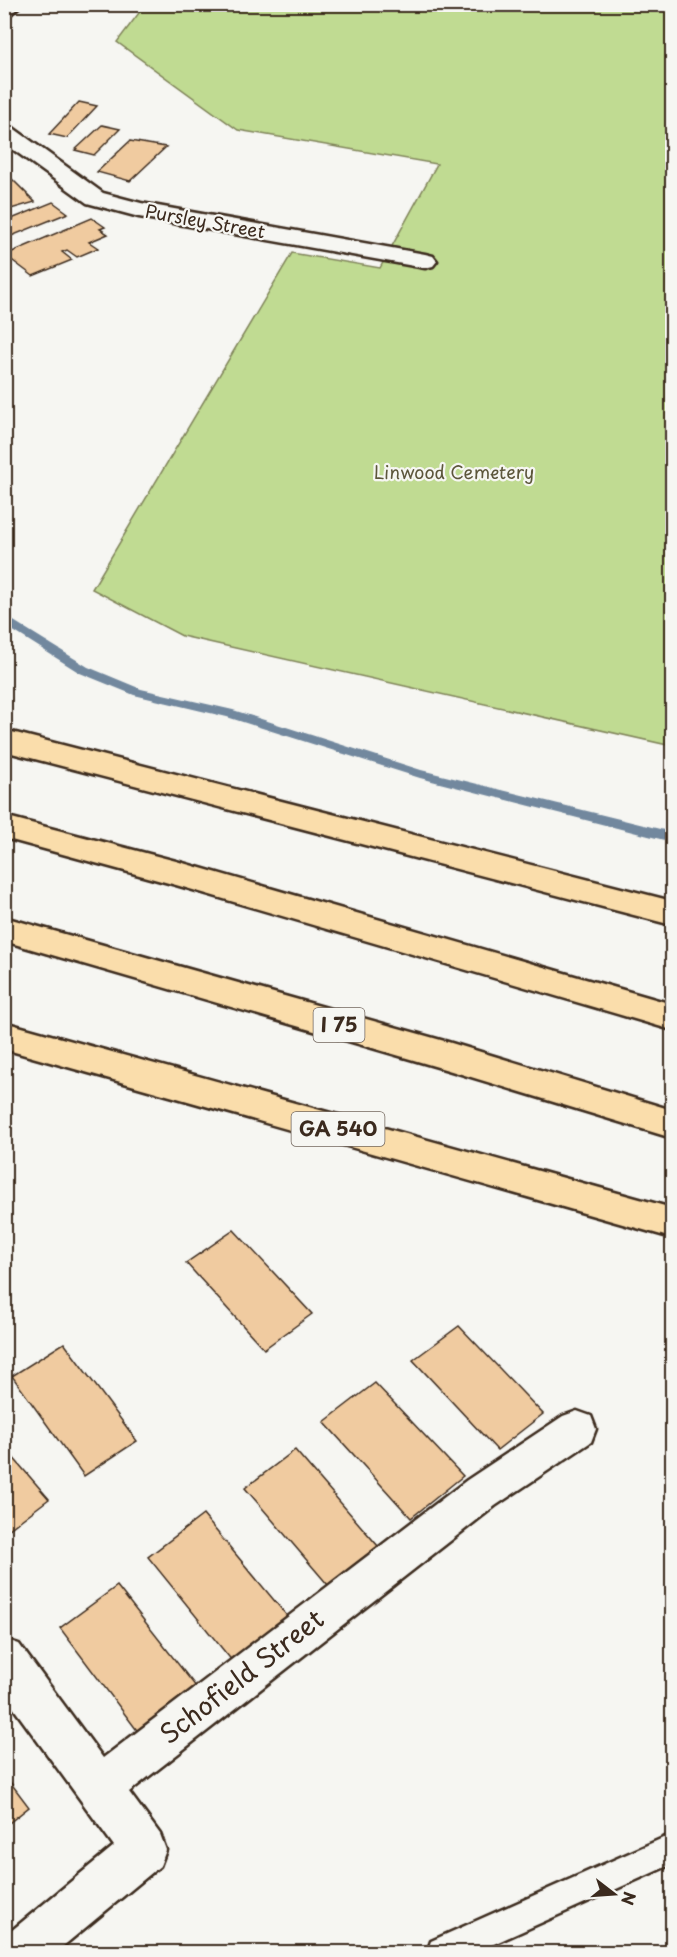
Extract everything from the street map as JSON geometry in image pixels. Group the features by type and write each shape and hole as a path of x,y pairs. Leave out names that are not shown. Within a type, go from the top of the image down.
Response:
{"highway":[{"path":"4,740 672,913"},
{"path":"4,827 187,876 672,1017"},
{"name":"I 75","path":"4,930 448,1056 672,1124"},
{"name":"GA 540","path":"4,1035 672,1222"}],"street":[{"path":"4,10 12,4"},
{"name":"Pursley Street","path":"4,132 95,198 139,210 425,261"},
{"path":"4,160 29,151"},
{"name":"Schofield Street","path":"99,1788 481,1493 577,1429"},
{"path":"4,1659 144,1850 21,1953"}],"lane":[{"path":"442,1953 672,1849"}],"green space":[{"name":"Linwood Cemetery","path":"145,5 672,5 672,746 182,636 92,589 292,253 380,268 437,164 238,130 117,42"}],"building":[{"path":"79,102 97,106 67,138 49,134"},
{"path":"102,125 120,129 94,155 75,150"},
{"path":"130,141 166,147 130,181 97,172"},
{"path":"12,179 35,202 4,211 4,181"},
{"path":"53,202 68,213 4,239 4,222"},
{"path":"92,218 105,227 100,229 108,234 89,242 98,248 77,257 67,250 62,252 72,260 33,276 5,255"},
{"path":"234,1230 312,1314 264,1349 186,1263"},
{"path":"459,1326 543,1414 497,1450 413,1360"},
{"path":"64,1343 137,1441 84,1476 12,1376"},
{"path":"375,1383 463,1476 411,1518 324,1422"},
{"path":"4,1447 49,1499 4,1533"},
{"path":"295,1450 378,1546 328,1585 245,1488"},
{"path":"203,1515 288,1617 233,1662 148,1557"},
{"path":"117,1586 197,1688 139,1733 60,1628"},
{"path":"4,1774 29,1807 4,1827"}],"waterway":[{"path":"4,619 84,670 138,692 229,713 420,774 672,837"}]}
